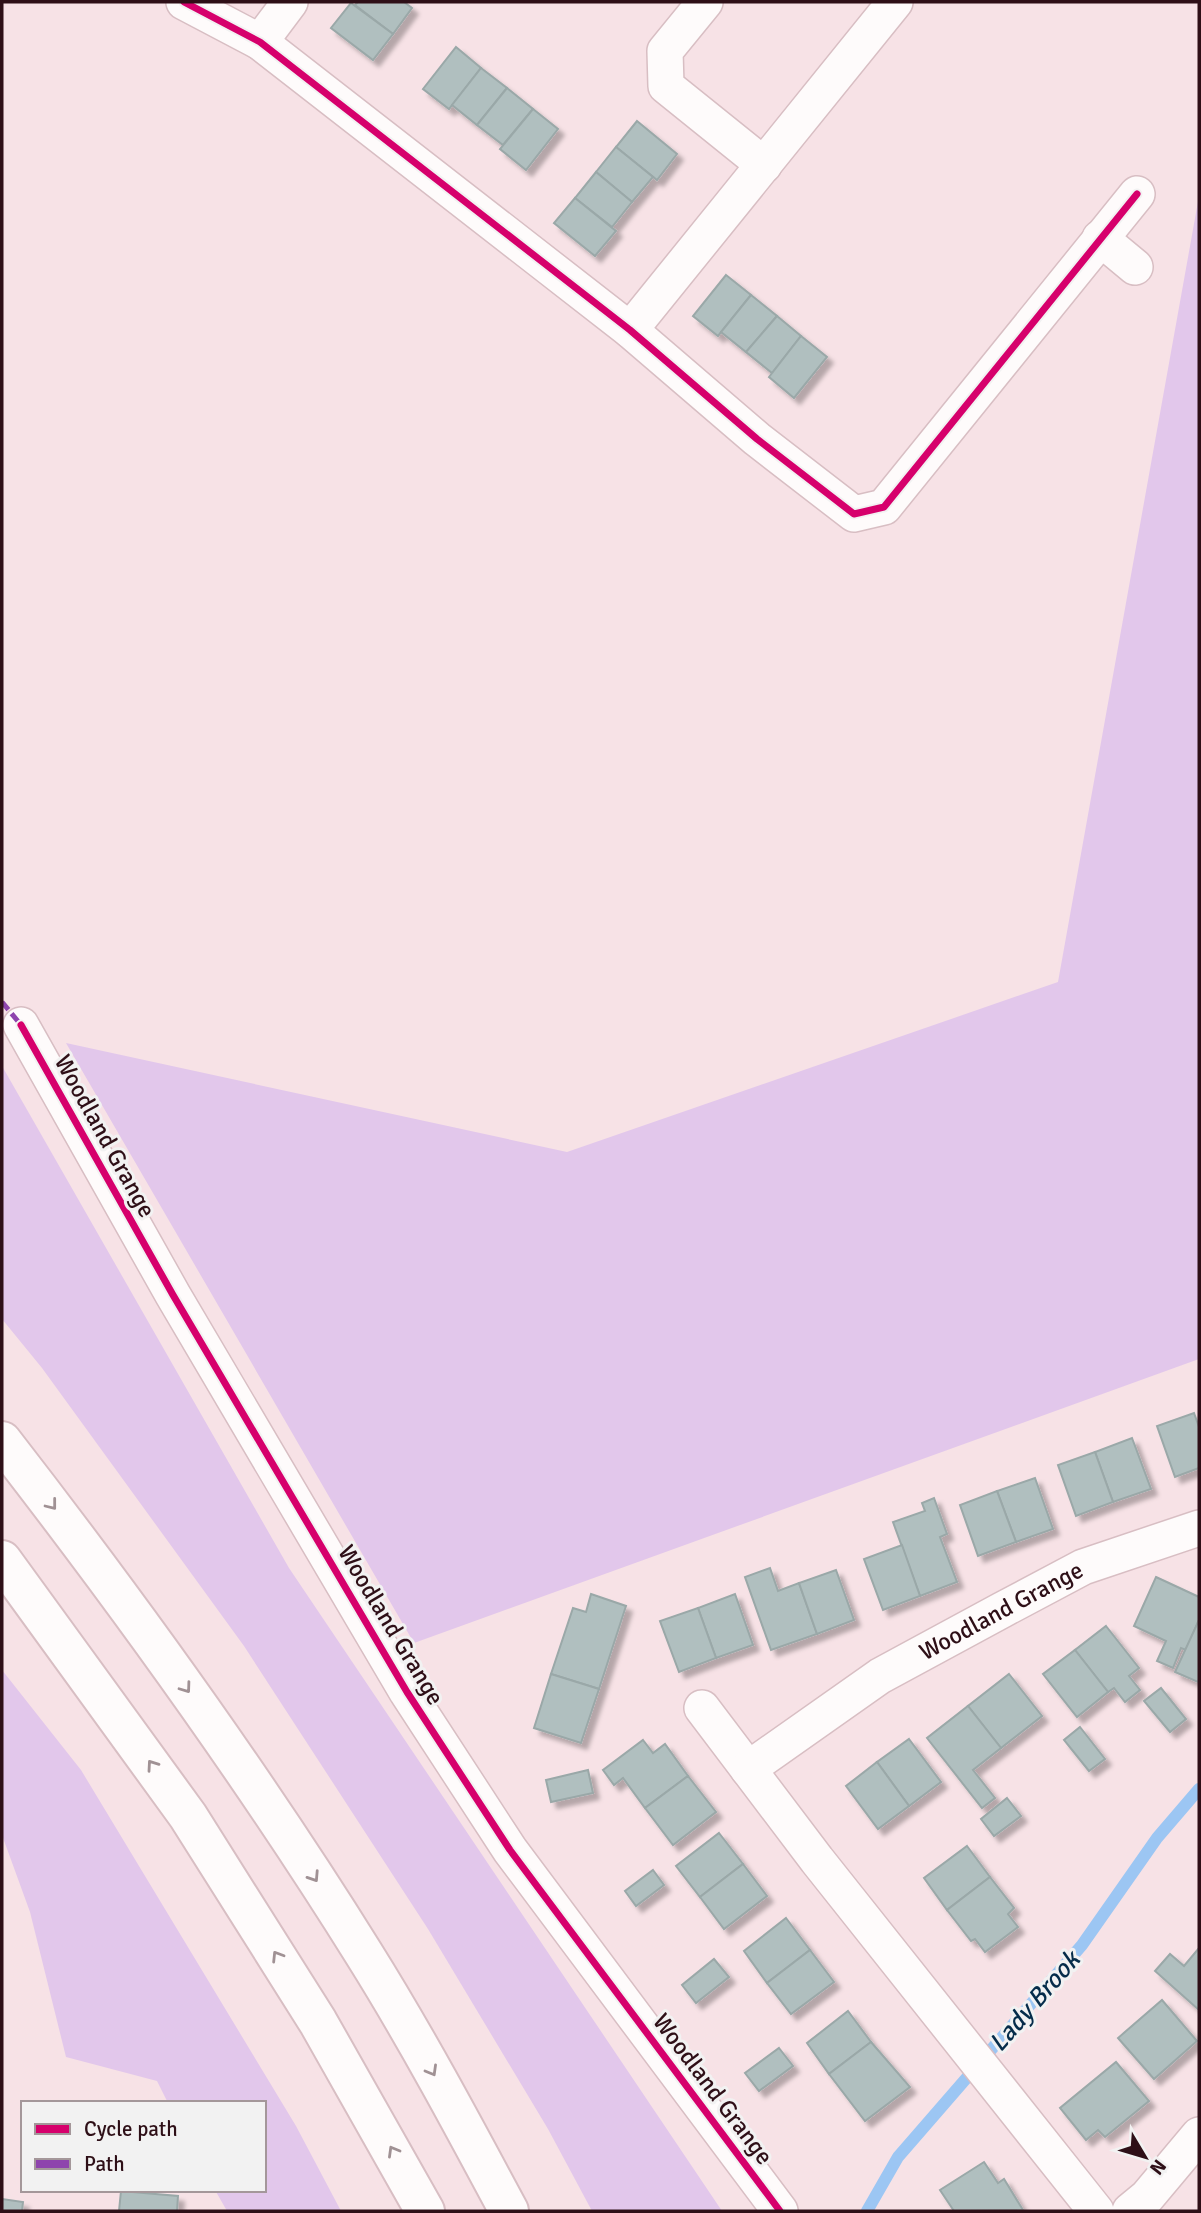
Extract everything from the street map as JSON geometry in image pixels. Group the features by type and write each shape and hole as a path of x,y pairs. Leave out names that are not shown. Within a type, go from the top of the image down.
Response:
{"highway":[{"path":"2,1441 84,1545 237,1758 365,1955 509,2211"},
{"path":"2,1560 127,1729 195,1828 318,2022 425,2211"}],"street":[{"path":"184,2 260,42 630,330 757,439 854,514 884,507 1137,194"},
{"path":"260,42 290,2"},
{"path":"705,2 665,51 666,86 764,165"},
{"path":"630,330 895,2"},
{"path":"1100,238 1135,267"},
{"name":"Woodland Grange","path":"21,1025 173,1295 407,1692 510,1850 780,2211"},
{"name":"Woodland Grange","path":"748,1769 880,1676 1083,1567 1199,1528"},
{"path":"702,1708 1096,2211"},
{"path":"1130,2211 1147,2197 1199,2135"}],"shaded area":[{"path":"1199,196 1199,1359 414,1643 66,1043 567,1152 1058,982"},
{"path":"2,1066 289,1568 722,2211 592,2211 548,2129 428,1929 244,1646 42,1368 2,1319"},
{"path":"2,1670 81,1770 296,2126 341,2211 227,2211 216,2192 266,2192 266,2101 167,2101 157,2081 66,2057 30,1912 2,1835"}],"building":[{"path":"358,2 404,2 412,8 393,34 355,5"},
{"path":"351,3 393,34 373,60 331,28"},
{"path":"456,47 481,68 449,109 423,89"},
{"path":"481,68 507,88 477,125 452,105"},
{"path":"507,88 533,109 503,145 477,125"},
{"path":"533,109 558,129 526,170 500,149"},
{"path":"637,121 677,154 657,180 616,147"},
{"path":"616,147 653,177 632,202 596,172"},
{"path":"596,172 632,202 612,227 575,198"},
{"path":"575,198 616,231 595,256 554,223"},
{"path":"726,275 751,295 718,336 693,316"},
{"path":"751,295 777,316 746,352 721,332"},
{"path":"777,316 801,336 772,373 746,352"},
{"path":"801,336 827,357 794,398 769,377"},
{"path":"1194,1413 1199,1427 1199,1468 1175,1477 1157,1426"},
{"path":"1132,1438 1151,1489 1113,1502 1095,1452"},
{"path":"1095,1452 1113,1502 1076,1516 1058,1465"},
{"path":"1035,1478 1053,1529 1016,1542 997,1491"},
{"path":"997,1491 1016,1542 978,1556 960,1505"},
{"path":"934,1498 947,1534 940,1537 957,1582 920,1596 893,1522 925,1511 922,1503"},
{"path":"902,1545 920,1596 883,1610 864,1559"},
{"path":"770,1568 778,1591 799,1583 817,1634 771,1650 745,1577"},
{"path":"836,1570 854,1620 817,1634 799,1583"},
{"path":"1156,1577 1199,1597 1199,1620 1186,1650 1181,1648 1173,1668 1157,1661 1166,1641 1134,1626"},
{"path":"591,1594 626,1606 599,1689 551,1674 573,1608 586,1612"},
{"path":"735,1594 753,1645 716,1658 698,1608"},
{"path":"698,1608 716,1658 679,1672 660,1621"},
{"path":"1199,1620 1199,1679 1198,1682 1175,1672"},
{"path":"1106,1626 1139,1668 1129,1676 1140,1690 1125,1702 1114,1688 1108,1692 1075,1650"},
{"path":"1075,1650 1108,1692 1077,1717 1043,1674"},
{"path":"551,1674 599,1689 581,1743 534,1728"},
{"path":"1009,1674 1042,1716 1001,1748 968,1706"},
{"path":"1161,1688 1186,1719 1170,1732 1144,1701"},
{"path":"968,1706 1001,1748 973,1770 995,1798 982,1808 927,1738"},
{"path":"1080,1727 1105,1759 1089,1771 1064,1740"},
{"path":"909,1739 941,1782 909,1806 877,1762"},
{"path":"643,1740 653,1753 665,1744 688,1776 645,1808 623,1778 614,1785 603,1770"},
{"path":"877,1762 909,1806 878,1829 846,1786"},
{"path":"588,1770 593,1793 551,1802 546,1780"},
{"path":"688,1776 716,1812 673,1845 645,1808"},
{"path":"1007,1798 1021,1816 994,1836 981,1819"},
{"path":"719,1833 743,1864 700,1897 676,1866"},
{"path":"967,1846 990,1877 947,1910 924,1878"},
{"path":"743,1864 767,1896 724,1929 700,1897"},
{"path":"653,1870 664,1885 636,1906 625,1891"},
{"path":"990,1877 1014,1908 1008,1914 1018,1927 985,1952 975,1939 971,1941 947,1910"},
{"path":"786,1918 810,1950 767,1983 744,1951"},
{"path":"1199,1948 1199,2010 1155,1971 1170,1954 1184,1966"},
{"path":"810,1950 834,1982 791,2014 767,1983"},
{"path":"714,1959 729,1977 696,2003 682,1985"},
{"path":"1162,2000 1197,2041 1154,2079 1118,2038"},
{"path":"848,2011 871,2042 829,2074 807,2043"},
{"path":"871,2042 910,2087 865,2121 829,2074"},
{"path":"779,2048 793,2066 759,2091 745,2073"},
{"path":"1116,2062 1149,2101 1105,2137 1098,2130 1086,2140 1060,2108"},
{"path":"984,2162 998,2183 1004,2179 1023,2210 954,2211 940,2190"},
{"path":"121,2192 178,2196 177,2211 119,2211"},
{"path":"2,2199 23,2202 22,2211 2,2211"}],"waterway":[{"name":"Lady Brook","path":"867,2211 898,2157 1082,1945 1157,1838 1199,1789"}],"marked path":[{"path":"2,1002 21,1025"}],"cycle path":[{"path":"184,2 260,42 630,330 757,439 854,514 884,507 1137,194"},
{"path":"21,1025 173,1295 407,1692 510,1850 780,2211"}]}
